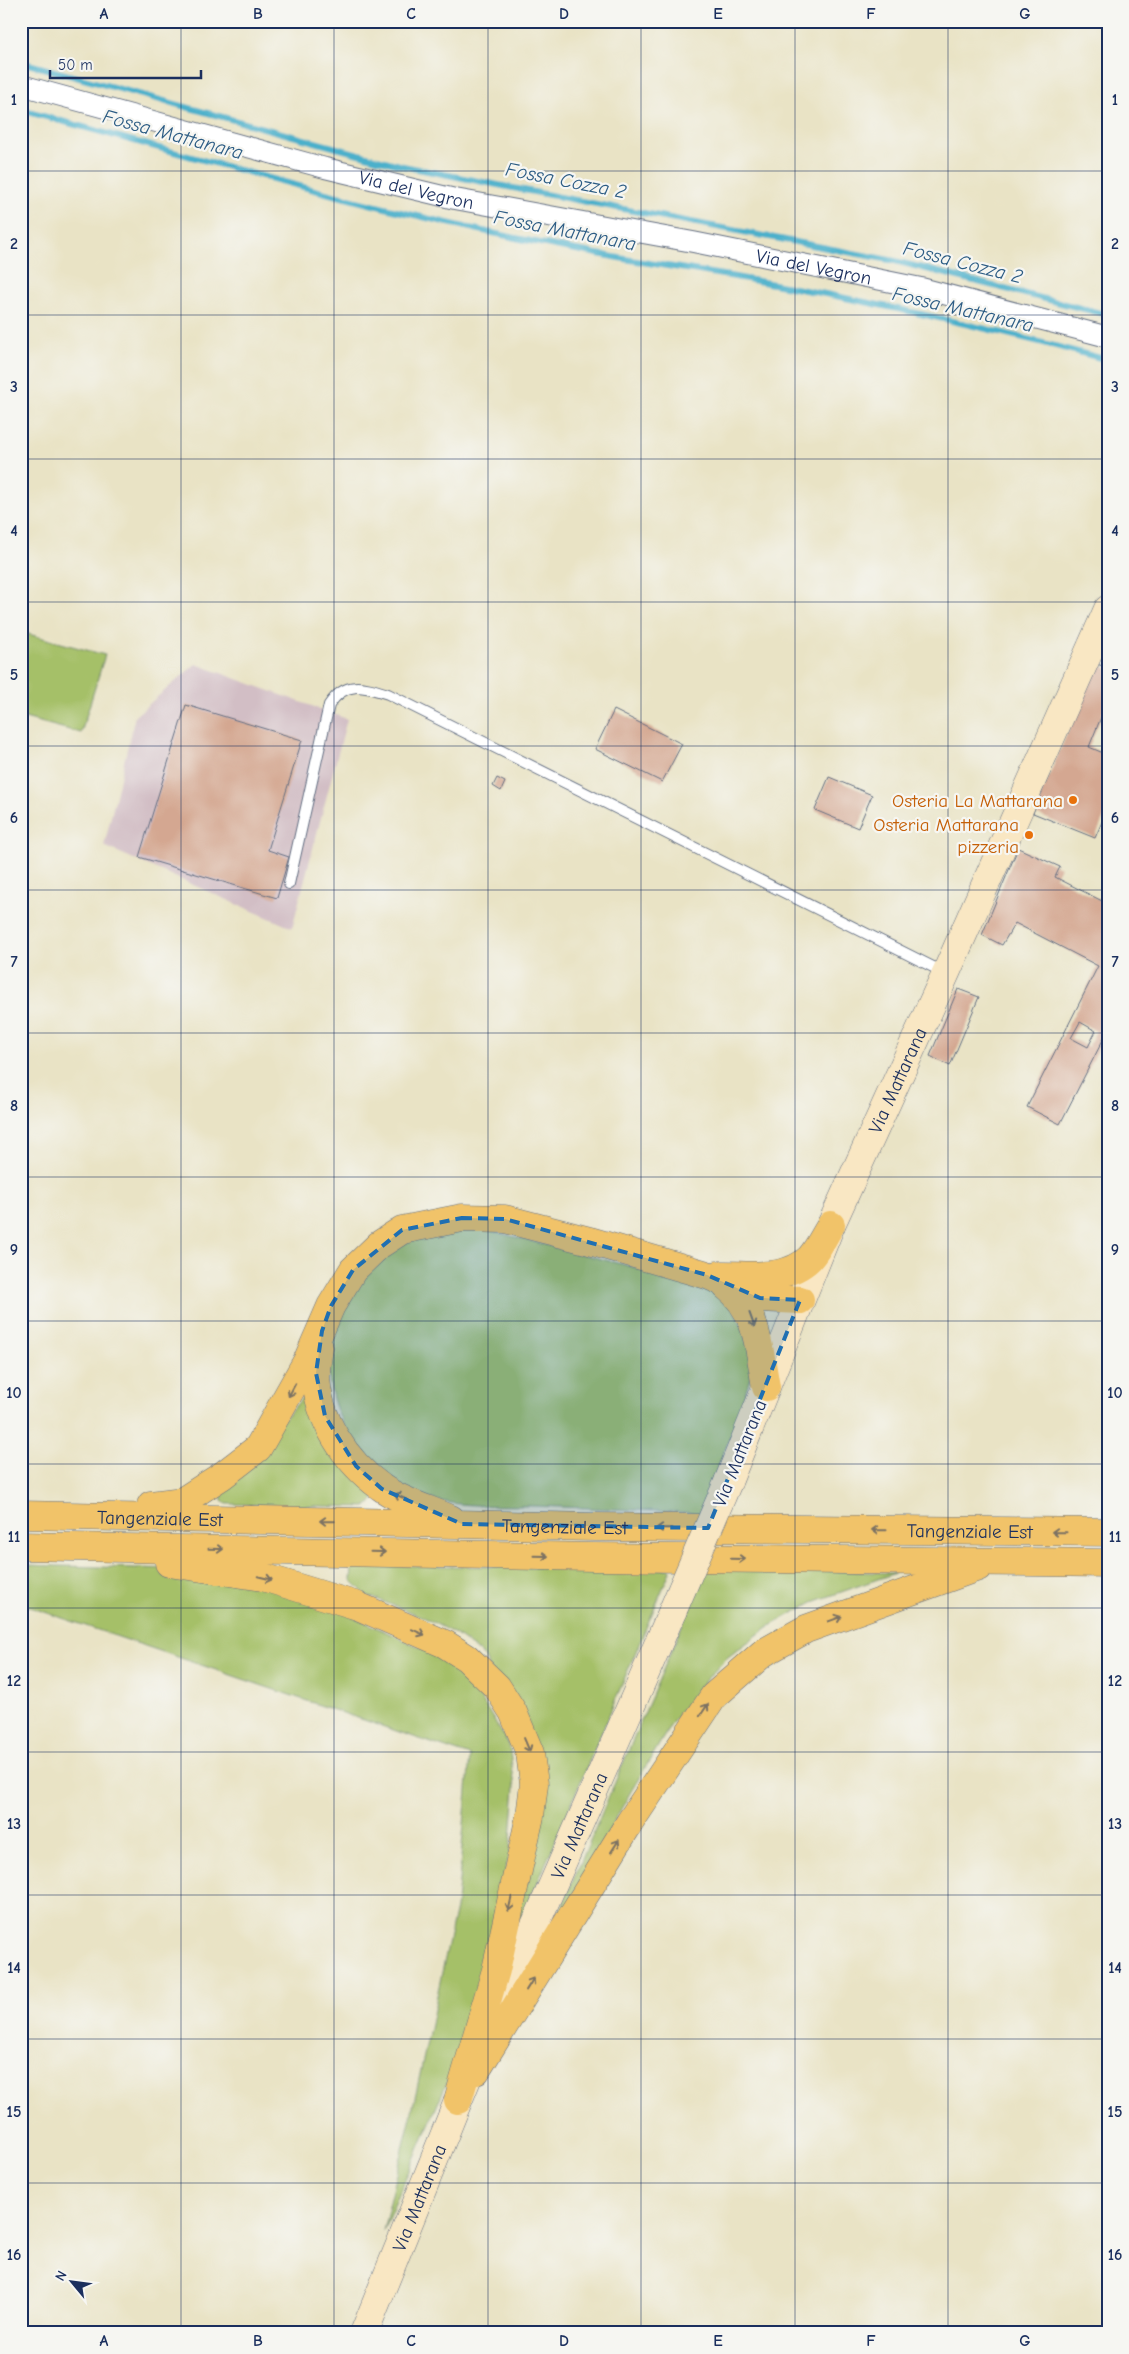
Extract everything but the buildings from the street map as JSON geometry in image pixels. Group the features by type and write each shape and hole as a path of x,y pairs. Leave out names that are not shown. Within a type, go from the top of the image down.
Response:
{"highway":[{"path":"21,1514 102,1506 154,1505 183,1501 223,1475 258,1448 282,1408 322,1331 331,1306 353,1270 379,1245 402,1230 462,1218 505,1219 590,1241 707,1276 760,1298 800,1300"},
{"path":"707,1276 770,1275 793,1270 811,1257 831,1225"},
{"path":"770,1275 800,1300"},
{"path":"707,1276 727,1286 743,1302 751,1317 766,1387"},
{"path":"322,1331 316,1373 318,1390 325,1416 338,1441 356,1466 382,1488 462,1524"},
{"name":"Tangenziale Est","path":"21,1514 462,1524 1108,1532"},
{"name":"Tangenziale Est","path":"21,1546 594,1557 1108,1563"},
{"path":"61,1547 262,1576 358,1606 445,1644 467,1658 498,1687 513,1712 530,1754 534,1784 530,1816 496,1970 458,2100"},
{"path":"458,2100 630,1822 714,1696 763,1653 806,1629 993,1561"}],"street":[{"name":"Via del Vegron","path":"21,85 334,171 455,198 693,242 921,288 1108,336"},
{"name":"Via Mattarana","path":"364,2333 458,2100 728,1482 831,1225 946,973 1108,609"},
{"name":"Via Mattarana","path":"376,2333 377,2300"}],"lane":[{"path":"289,884 329,705 337,693 347,688 367,688 388,694 946,973"}],"highlighted area":[{"path":"462,1218 505,1219 707,1275 760,1298 800,1300 708,1528 462,1524 382,1489 356,1466 325,1416 316,1373 322,1331 331,1306 353,1270 402,1230"}],"shaded area":[{"path":"196,664 347,719 292,928 104,846 135,716"}],"green space":[{"path":"21,632 105,655 81,733 21,717"},
{"path":"483,1229 692,1282 730,1301 753,1352 750,1377 740,1411 700,1513 466,1505 432,1500 395,1485 361,1453 341,1420 332,1392 328,1365 332,1338 340,1312 355,1287 374,1265 399,1246 429,1234"},
{"path":"303,1397 307,1398 374,1498 373,1501 366,1507 227,1504 222,1500 221,1492"},
{"path":"21,1565 214,1570 292,1589 450,1661 470,1681 509,1745 515,1787 510,1851 467,2036 383,2231 411,2116 457,1903 470,1756 21,1604"},
{"path":"357,1565 671,1569 512,1943 541,1784 484,1656 455,1634 423,1617 366,1595 351,1580 352,1569"},
{"path":"707,1567 895,1573 813,1602 768,1627 728,1657 700,1686 672,1723 630,1793 545,1946"}],"waterway":[{"name":"Fossa Cozza 2","path":"21,62 403,166 895,261 1108,315"},
{"name":"Fossa Mattanara","path":"21,110 303,187 444,222 608,256 842,297 976,326 1108,360"}],"place":[{"name":"Osteria La Mattarana","path":"1073,800"},
{"name":"Osteria Mattarana pizzeria","path":"1029,835"}]}
